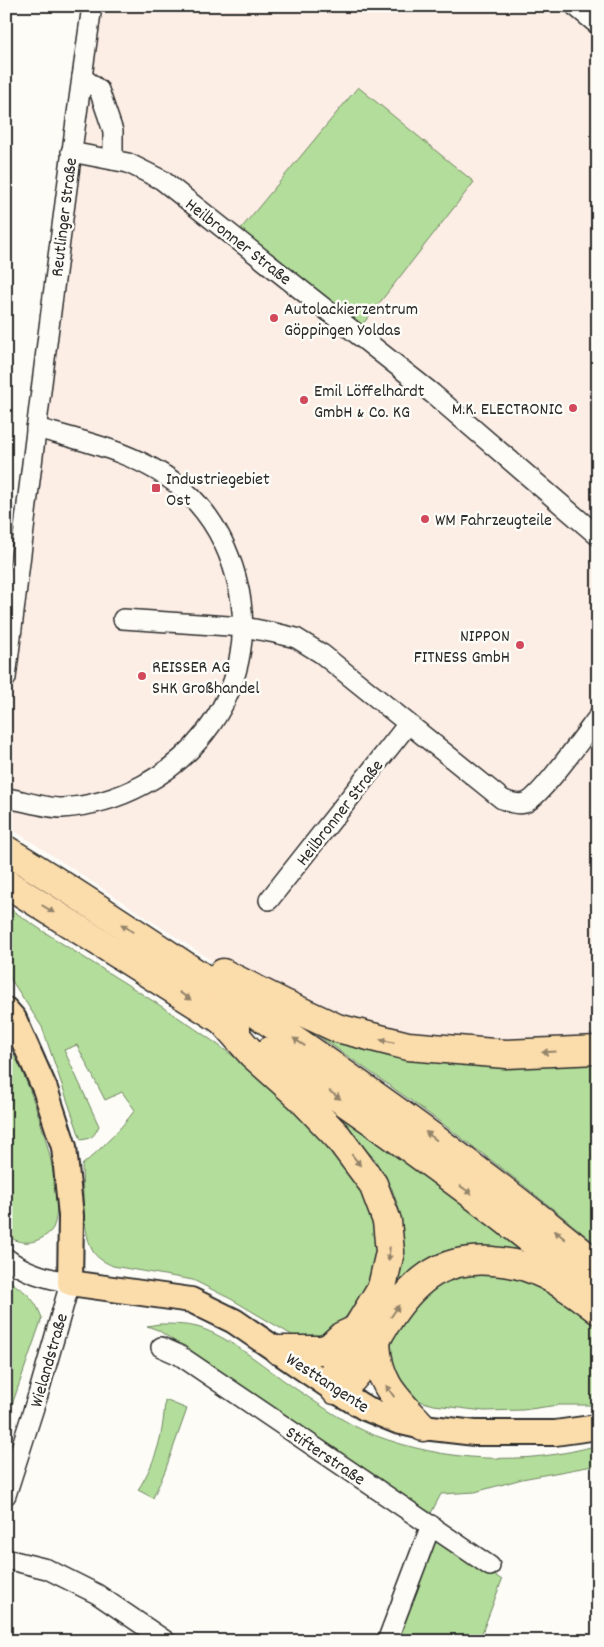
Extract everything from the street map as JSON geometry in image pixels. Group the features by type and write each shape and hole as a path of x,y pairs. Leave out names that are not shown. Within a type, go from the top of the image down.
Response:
{"highway":[{"path":"6,850 167,954 342,1071 507,1192 598,1266"},
{"path":"6,883 221,1019 331,1092 499,1214 598,1295"},
{"path":"167,954 205,964 250,988 337,1028 408,1046 506,1054 598,1050"},
{"path":"221,1019 252,1054 300,1097 338,1137 373,1184 387,1221 390,1252 357,1373 343,1388 335,1390"},
{"path":"278,1350 322,1350 330,1347 342,1336 378,1335 404,1297 422,1280 436,1271 455,1264 478,1260 525,1267 553,1279 598,1310"},
{"path":"366,1336 385,1384 395,1398 423,1427"}],"main road":[{"path":"6,1010 14,1019 45,1089 64,1147 71,1216 70,1283"},
{"name":"Westtangente","path":"70,1283 191,1300 234,1321 335,1390 371,1411 396,1421 423,1427 474,1433 555,1433 598,1427"}],"street":[{"name":"Reutlinger Straße","path":"6,678 71,152 92,6"},
{"path":"575,6 598,25"},
{"path":"82,77 99,90 113,131 113,160"},
{"name":"Heilbronner Straße","path":"71,152 128,163 162,180 433,394 598,536"},
{"path":"6,798 60,808 91,804 124,795 156,779 171,768 200,739 218,714 236,673 244,627 241,593 233,564 226,548 212,522 184,490 158,472 106,448 36,428"},
{"path":"123,619 244,627 296,638 322,654 502,799 513,804 525,803 540,792 598,717"},
{"name":"Heilbronner Straße","path":"269,900 408,724"},
{"path":"6,1258 18,1267 42,1276 70,1283"},
{"name":"Wielandstraße","path":"6,1495 38,1395 70,1283"},
{"name":"Stifterstraße","path":"161,1347 179,1355 490,1566"},
{"path":"387,1641 431,1525"},
{"path":"6,1559 47,1569 90,1590 166,1641"}],"shaded area":[{"path":"83,6 598,6 598,1044 414,1042 246,983 6,825 6,657 28,428 62,151"}],"green space":[{"path":"358,87 474,182 359,329 239,231"},
{"path":"6,906 157,1003 231,1054 300,1112 355,1177 366,1196 375,1223 379,1249 373,1272 360,1297 343,1321 326,1339 297,1338 231,1299 193,1280 113,1266 94,1253 85,1224 82,1165 110,1139 135,1110 122,1092 105,1100 77,1045 64,1050 99,1126 93,1136 81,1140 42,1027 6,972"},
{"path":"299,1023 598,1055 598,1246 452,1130"},
{"path":"6,1042 23,1072 38,1114 50,1156 57,1197 53,1228 42,1238 28,1242 15,1240 6,1235"},
{"path":"321,1096 536,1259 462,1256 382,1320 402,1235 400,1212 392,1189 374,1158 317,1099"},
{"path":"461,1271 524,1274 598,1318 598,1405 558,1405 523,1410 484,1411 434,1405 412,1399 388,1372 389,1331 400,1310"},
{"path":"6,1279 32,1299 42,1318 6,1422"},
{"path":"159,1324 197,1327 223,1338 345,1421 364,1431 401,1444 457,1456 485,1458 542,1456 598,1445 598,1465 522,1479 475,1492 441,1494 430,1515 158,1330 147,1326"},
{"path":"165,1400 187,1409 165,1471 153,1498 138,1490 150,1468 158,1447 163,1425"},
{"path":"444,1541 502,1580 479,1641 393,1641 429,1545"}],"place":[{"name":"Autolackierzentrum Göppingen Yoldas","path":"274,318"},
{"name":"Emil Löffelhardt GmbH & Co. KG","path":"304,400"},
{"name":"M.K. ELECTRONIC","path":"573,408"},
{"name":"Industriegebiet Ost","path":"156,488"},
{"name":"WM Fahrzeugteile","path":"425,519"},
{"name":"NIPPON FITNESS GmbH","path":"520,645"},
{"name":"REISSER AG SHK Großhandel","path":"142,676"}]}
